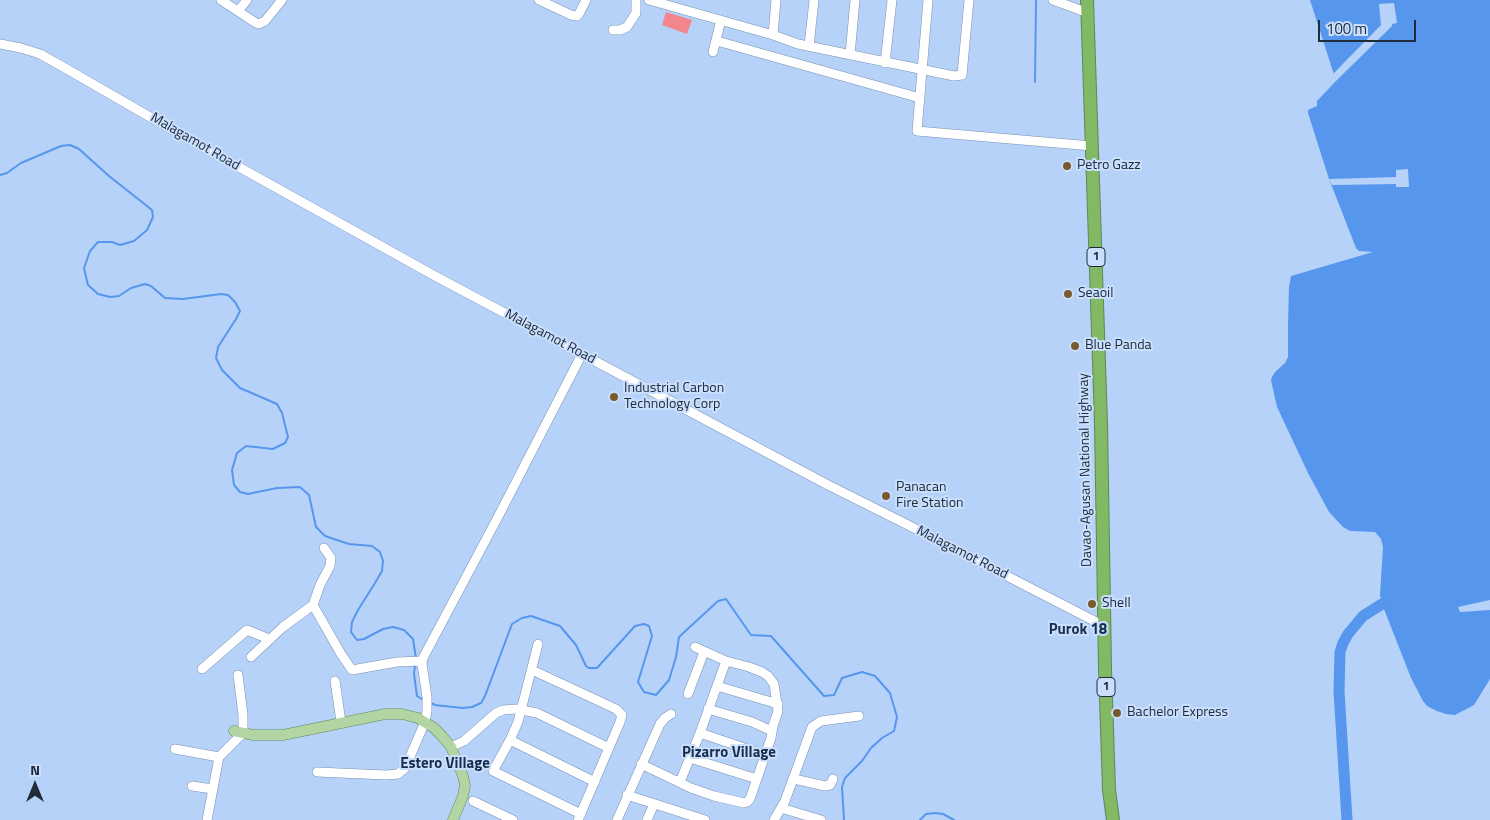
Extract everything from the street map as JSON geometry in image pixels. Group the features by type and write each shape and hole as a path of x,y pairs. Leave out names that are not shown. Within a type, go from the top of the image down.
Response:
{"highway":[{"name":"Davao-Agusan National Highway","path":"1088,6 1101,423 1109,790 1113,820"}],"main road":[{"path":"238,732 283,735 374,715 394,713 410,715 425,722 442,736 451,747 460,767 465,785 464,796 453,820"}],"street":[{"path":"221,0 259,24 265,21 282,0"},
{"path":"238,11 247,0"},
{"path":"539,0 556,4 574,16 579,14 586,0"},
{"path":"613,30 627,27 636,12 636,0"},
{"path":"649,0 809,46 954,76 962,75 969,0"},
{"path":"773,35 776,0"},
{"path":"809,46 814,0"},
{"path":"850,55 855,0"},
{"path":"885,62 892,0"},
{"path":"928,0 917,131 1092,146"},
{"path":"1053,0 1088,6"},
{"path":"713,52 721,20"},
{"path":"717,41 920,98"},
{"name":"Malagamot Road","path":"0,44 40,54 334,221 828,485 1104,626"},
{"path":"316,772 380,775 398,774 402,771 425,722 427,701 417,661 503,509 582,354"},
{"path":"252,656 290,621 313,605 320,585 330,566 331,558 324,548"},
{"path":"313,605 352,670 417,661"},
{"path":"202,669 247,630 269,639"},
{"path":"532,670 620,712 622,715 580,817 493,772 510,740 522,710 538,644"},
{"path":"641,764 691,788 714,796 744,803 750,799 778,711 774,684 768,676 749,667 726,661 695,647"},
{"path":"688,694 704,652"},
{"path":"680,782 726,661"},
{"path":"207,820 219,757 238,732 243,715 238,675"},
{"path":"335,681 341,722"},
{"path":"717,686 778,704"},
{"path":"708,709 752,722 772,731"},
{"path":"451,747 464,741 499,712 522,710 537,713 609,748"},
{"path":"617,820 660,724 671,714"},
{"path":"774,820 785,801 809,732 816,723 859,716"},
{"path":"700,733 765,755"},
{"path":"510,740 595,782"},
{"path":"175,749 219,757"},
{"path":"690,758 757,779"},
{"path":"794,778 825,786 830,785 833,778"},
{"path":"192,786 213,789"},
{"path":"627,795 654,804 678,816 705,820"},
{"path":"473,801 512,820"},
{"path":"647,820 654,804"},
{"path":"781,808 822,820"}],"shaded area":[{"path":"666,12 692,20 687,34 662,25"}],"water":[{"path":"1310,0 1490,0 1490,600 1458,607 1460,612 1490,610 1490,679 1474,705 1455,715 1437,711 1427,706 1423,701 1411,678 1382,604 1380,595 1383,547 1381,539 1375,532 1350,531 1343,527 1329,512 1308,473 1277,407 1271,380 1275,372 1285,363 1288,357 1289,287 1291,276 1373,252 1359,251 1356,248 1329,179 1308,113 1308,110 1317,106 1317,101 1336,81"}],"pier":[{"path":"1394,3 1397,23 1392,24 1336,81 1333,74 1381,25 1379,4"},
{"path":"1408,169 1409,187 1396,187 1396,184 1332,185 1329,179 1396,177 1396,170"}],"waterway":[{"path":"1035,82 1036,1"},
{"path":"0,175 7,173 21,163 61,146 70,145 79,149 152,210 153,217 147,230 134,241 120,245 112,242 98,242 90,251 84,268 88,285 98,294 110,297 119,296 131,288 145,284 151,286 165,298 183,299 221,294 228,295 235,302 240,311 218,347 216,358 222,370 240,388 277,404 282,413 288,437 285,443 273,449 246,446 237,453 232,470 234,485 240,492 248,494 277,488 300,487 309,495 316,527 325,536 349,544 372,546 380,552 383,561 382,571 358,610 352,622 351,632 357,640 364,639 383,629 393,627 404,630 413,639 416,658"},
{"path":"429,702 435,705 462,708 472,707 481,703 512,624 522,618 531,616 560,626 576,645 586,666 589,668 597,668 635,626 644,624 649,626 652,636 638,682 644,692 656,695 669,680 676,657 679,637 718,601 726,599 751,635 771,636 824,696 834,695 842,678 862,672 875,676 890,693 897,717 894,731 882,738 871,748 862,761 845,778 842,787 844,820"},
{"path":"1347,820 1339,691 1340,652 1348,634 1363,616 1382,604"},
{"path":"415,665 414,674 417,696 425,701"},
{"path":"920,820 926,814 935,813 943,814 954,820"}],"place":[{"name":"Petro Gazz","path":"1067,166"},
{"name":"Seaoil","path":"1068,294"},
{"name":"Blue Panda","path":"1075,346"},
{"name":"Industrial Carbon Technology Corp","path":"614,397"},
{"name":"Panacan Fire Station","path":"886,496"},
{"name":"Shell","path":"1092,604"},
{"name":"Bachelor Express","path":"1117,713"}],"district":[{"name":"Purok 18","path":"1078,630"},
{"name":"Pizarro Village","path":"729,753"},
{"name":"Estero Village","path":"445,764"}]}
